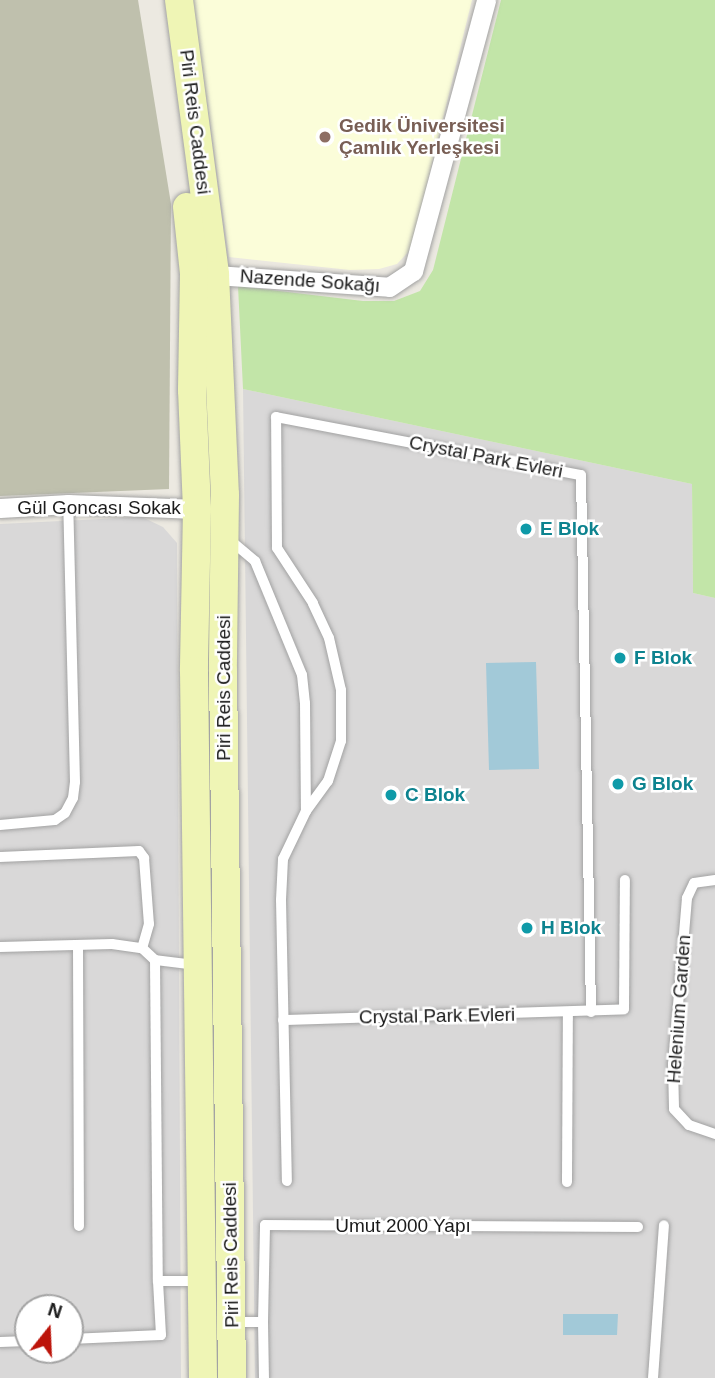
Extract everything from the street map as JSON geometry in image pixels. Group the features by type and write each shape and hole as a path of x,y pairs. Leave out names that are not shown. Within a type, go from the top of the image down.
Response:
{"street":[{"name":"Piri Reis Caddesi","path":"160,0 179,131 194,274 192,390 197,509 194,671 232,1322 232,1378"},
{"name":"Piri Reis Caddesi","path":"179,0 215,275 225,536 202,1281 203,1378"},
{"name":"Nazende Sokağı","path":"215,275 389,287 413,271 486,0"},
{"name":"Gül Goncası Sokak","path":"0,508 68,504 197,509"}],"lane":[{"name":"Crystal Park Evleri","path":"287,1181 283,859 306,811 328,780 341,741 341,690 329,638 277,548 276,416 581,475 591,1012"},
{"path":"0,825 55,820 65,813 73,797 75,782 68,504"},
{"name":"Crystal Park Evleri","path":"225,536 255,561 302,675 306,811"},
{"path":"0,856 139,851 144,858 149,924 142,948"},
{"name":"Crystal Park Evleri","path":"283,1020 624,1009 625,880"},
{"name":"Helenium Garden","path":"715,880 694,883 687,898 673,1064 674,1109 689,1125 715,1134"},
{"path":"0,947 78,945 142,948 155,960 211,965"},
{"path":"78,945 79,1226"},
{"path":"84,1338 161,1335 158,1281 155,960"},
{"path":"567,1182 568,1012"},
{"path":"653,1378 664,1224"},
{"name":"Umut 2000 Yapı","path":"264,1378 265,1225 638,1227"},
{"path":"158,1281 202,1281"},
{"path":"232,1322 264,1322"}],"shaded area":[{"path":"0,0 138,0 171,204 169,489 0,496"},
{"name":"Gedik Üniversitesi Çamlık Yerleşkesi","path":"193,0 472,0 411,249 397,264 379,269 350,270 229,257"},
{"path":"243,389 692,484 693,593 715,598 715,1378 255,1378"},
{"path":"142,517 163,527 177,543 181,1378 0,1378 0,524"}],"green space":[{"path":"501,0 715,0 715,598 693,593 692,484 243,389 238,286 363,301 394,301 420,291 433,270"}],"water":[{"path":"536,662 539,769 489,770 486,663"},
{"path":"563,1314 618,1314 617,1335 563,1335"}],"place":[{"name":"Gedik Üniversitesi Çamlık Yerleşkesi","path":"325,137"},
{"name":"E Blok","path":"526,529"},
{"name":"F Blok","path":"620,658"},
{"name":"G Blok","path":"618,784"},
{"name":"C Blok","path":"391,795"},
{"name":"H Blok","path":"527,928"}]}
